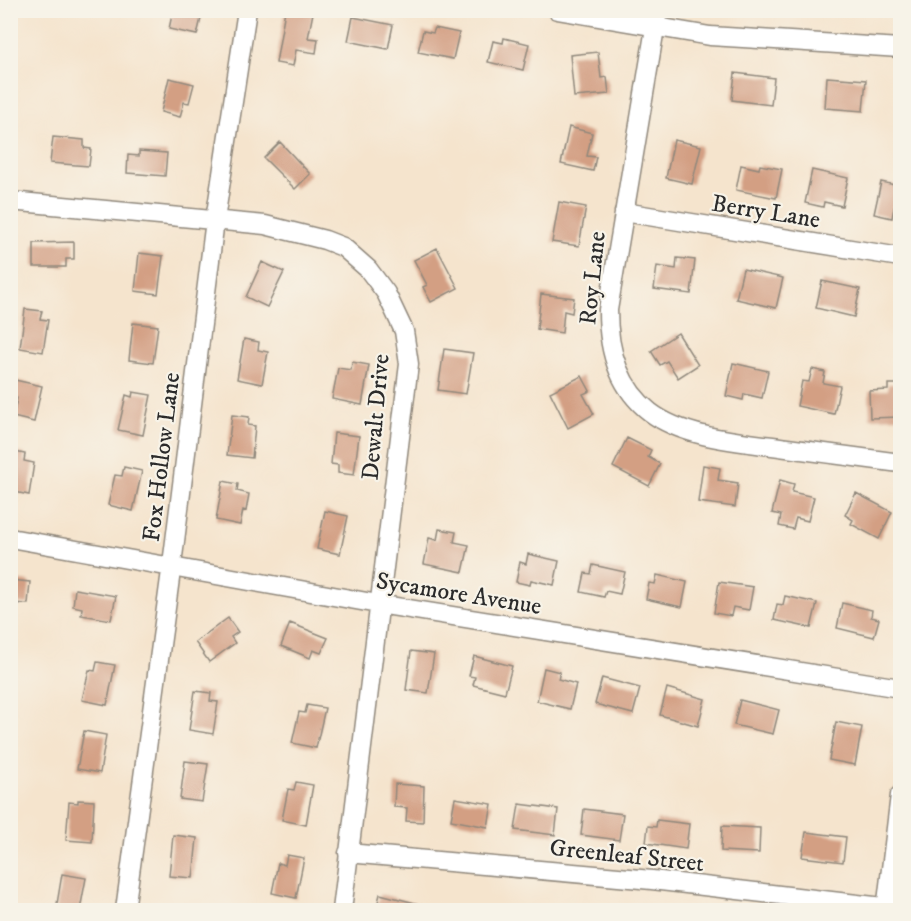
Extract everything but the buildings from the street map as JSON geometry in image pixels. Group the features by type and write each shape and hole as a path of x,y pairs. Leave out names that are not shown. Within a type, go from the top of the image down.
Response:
{"street":[{"name":"Fox Hollow Lane","path":"125,910 172,567 215,220 247,10"},
{"path":"559,11 656,19 710,36 900,48"},
{"name":"Roy Lane","path":"656,19 608,310 608,335 613,357 621,375 634,396 651,413 678,426 717,438 900,464"},
{"name":"Dewalt Drive","path":"10,201 265,225 310,235 343,247 368,269 396,311 404,331 408,364 342,910"},
{"name":"Berry Lane","path":"624,212 900,257"},
{"name":"Sycamore Avenue","path":"10,538 378,604 900,688"},
{"path":"891,909 900,795"},
{"name":"Greenleaf Street","path":"348,853 652,880 891,909"}]}
